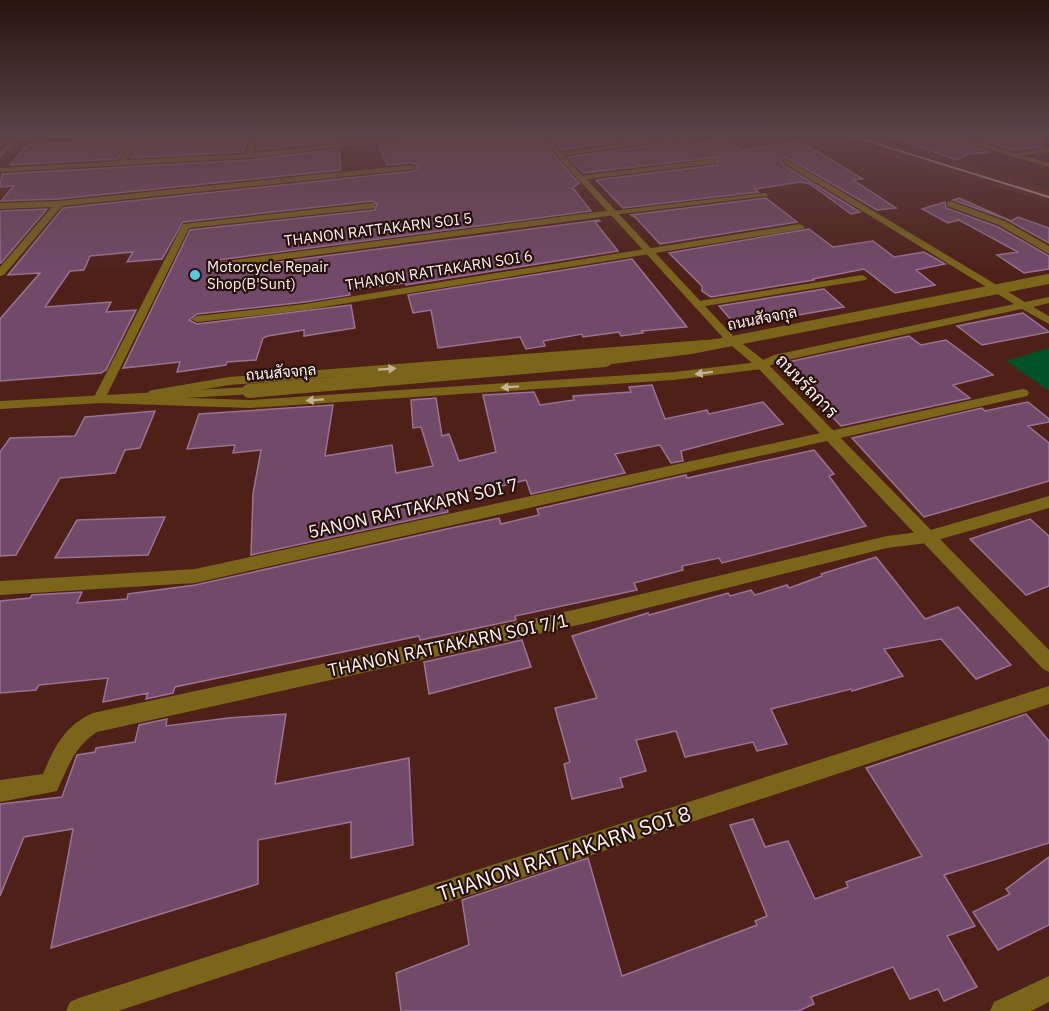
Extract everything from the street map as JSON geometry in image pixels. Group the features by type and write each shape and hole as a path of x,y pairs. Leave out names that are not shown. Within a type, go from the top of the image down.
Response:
{"street":[{"path":"0,206 59,204 277,181"},
{"name":"ถนนรัถการ","path":"583,181 730,339 762,365 1049,663"},
{"path":"820,181 1049,321"},
{"path":"0,273 59,204"},
{"path":"950,204 992,217 1037,241 1049,251"},
{"path":"121,400 99,399 186,226 372,206"},
{"name":"THANON RATTAKARN SOI 5","path":"218,265 613,213"},
{"name":"THANON RATTAKARN SOI 6","path":"197,319 305,307 800,226"},
{"path":"699,304 862,278"},
{"name":"ถนนสัจจกุล","path":"121,400 640,357 691,350 1049,279"},
{"name":"ถนนสัจจกุล","path":"0,405 99,399 250,404 674,376 762,365 774,359 1049,300"},
{"name":"ถนนสัจจกุล","path":"121,400 229,381 652,348 730,339"},
{"name":"5ANON RATTAKARN SOI 7","path":"0,588 195,576 829,434 1023,393"},
{"path":"927,537 1049,502"},
{"name":"THANON RATTAKARN SOI 7/1","path":"0,791 50,784 60,757 74,735 93,723 586,615 887,542 927,537"},
{"name":"THANON RATTAKARN SOI 8","path":"80,1011 1049,695"},
{"path":"1003,1011 1049,989"}],"lane":[{"path":"613,213 765,195"}],"shaded area":[{"path":"975,181 1021,181 1049,189 1049,202"}],"green space":[{"path":"1049,348 1049,391 1006,361"}],"building":[{"path":"1,181 232,181 59,199 1,201 14,186 0,187"},
{"path":"318,181 577,181 579,183 573,188 591,211 218,260 211,266 218,270 599,220 595,222 618,251 406,285 405,283 349,290 350,295 305,302 197,314 189,320 197,324 351,305 355,328 304,336 304,330 268,336 263,338 256,360 227,362 226,365 177,372 180,362 123,368 190,230 375,210 377,204 372,201 183,222 162,259 127,262 133,252 90,256 84,270 70,271 45,307 111,302 106,312 136,310 106,370 101,373 0,381 0,319 40,273 8,275 63,208"},
{"path":"597,181 810,181 860,212 851,214 810,184 800,182 755,189 758,192 623,208"},
{"path":"828,181 855,181 896,208 877,210"},
{"path":"766,198 797,222 660,244 631,215"},
{"path":"959,198 1011,221 1018,217 1049,228 1049,243 1006,219 953,200"},
{"path":"945,202 946,208 998,227 1049,256 1049,269 1024,273 997,255 1018,252 959,220 948,223 922,209"},
{"path":"47,209 1,263 0,263 0,211"},
{"path":"809,229 833,247 873,241 894,257 924,252 945,264 916,270 935,285 895,293 864,269 814,280 711,297 702,291 702,286 669,253"},
{"path":"632,259 687,327 642,331 643,333 621,336 619,332 583,337 582,334 543,341 545,346 526,349 520,337 438,348 431,310 413,313 408,295"},
{"path":"824,289 844,307 781,318 777,314 732,321 719,306"},
{"path":"1023,313 1049,332 982,345 957,326"},
{"path":"909,336 921,345 946,340 993,375 953,385 970,398 841,426 800,384 808,382 788,362"},
{"path":"652,385 665,419 707,410 709,414 763,402 783,424 681,451 683,461 671,463 660,445 615,454 625,473 531,494 526,480 490,489 489,487 444,496 448,512 251,555 253,494 261,450 233,453 235,445 187,449 199,414 333,405 325,456 392,445 396,473 433,466 421,427 413,428 411,400 436,398 442,436 449,434 459,461 496,452 483,395 534,392 540,405 574,400 573,396 631,392 629,387"},
{"path":"1028,402 1049,419 1049,422 1028,426 1049,443 1049,481 924,517 852,438 982,408 985,411"},
{"path":"155,411 140,448 125,450 115,473 60,478 16,555 0,556 0,452 10,438 75,436 85,417"},
{"path":"814,450 834,474 829,476 866,526 722,563 719,558 682,566 683,570 634,583 637,590 515,616 516,620 420,640 419,636 175,687 173,693 146,699 148,693 103,702 108,678 39,685 36,690 0,693 0,601 30,598 32,595 82,592 77,603 127,599 128,594 195,585 499,518 501,524 539,515 537,509 686,475 687,478"},
{"path":"165,517 148,555 55,558 77,520"},
{"path":"1030,519 1049,536 1049,586 1026,595 970,539"},
{"path":"876,557 925,619 958,607 1011,665 976,679 941,639 884,649 903,676 852,691 851,689 771,709 787,744 757,751 753,742 685,757 676,731 636,740 646,771 620,778 623,787 572,799 564,764 570,762 555,708 597,698 572,636 648,613 649,615 728,593 730,596 751,590 755,595 787,585 789,588 822,576 821,574"},
{"path":"522,640 531,667 429,694 424,662"},
{"path":"286,714 275,784 409,758 413,845 351,858 351,822 258,840 258,884 51,948 73,829 24,837 0,896 0,804 62,797 77,755 95,752 96,748 135,742 139,725 167,719 166,726"},
{"path":"1026,714 1049,741 1049,843 944,875 975,926 947,936 977,987 944,1001 938,989 910,999 893,967 811,997 814,1004 798,1011 401,1011 396,973 469,945 462,900 588,858 622,976 757,925 755,921 767,916 730,825 753,819 765,847 788,841 815,899 848,887 846,882 922,856 866,768"},
{"path":"1049,857 1049,925 998,950 973,912 1010,894 1006,889"}],"railway":[{"path":"998,181 1049,197"}],"place":[{"name":"Motorcycle Repair Shop(B'Sunt)","path":"195,275"}]}
